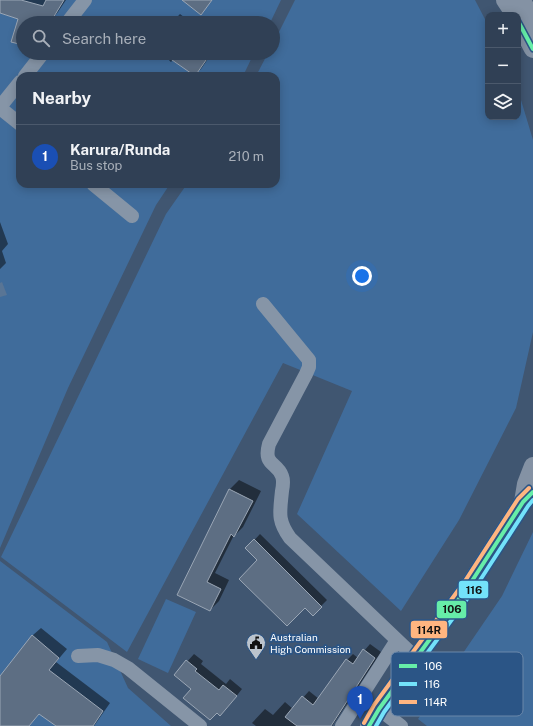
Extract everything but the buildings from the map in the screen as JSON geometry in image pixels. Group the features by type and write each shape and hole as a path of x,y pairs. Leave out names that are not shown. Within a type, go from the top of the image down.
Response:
{"main road":[{"path":"505,0 513,12"},
{"path":"522,0 533,23"},
{"path":"521,27 533,49"},
{"path":"420,652 470,584 528,497 526,484 533,466"},
{"path":"369,726 391,692"}],"street":[{"path":"72,16 85,0"},
{"path":"28,72 38,60"},
{"path":"16,87 0,108 16,121"},
{"path":"98,188 132,216"},
{"path":"263,304 309,360 306,374 269,444 266,453 269,460 282,474 283,483 280,514 283,528 290,538 410,652"},
{"path":"342,726 397,640"},
{"path":"78,656 98,655 114,660 128,668 200,726"},
{"path":"379,709 401,726"}],"shaded area":[{"path":"0,0 281,0 273,16 16,16 16,60 251,60 245,72 16,72 16,188 167,188 156,205 68,388 0,548"},
{"path":"295,0 475,0 485,19 485,120 521,120 521,100 533,140 533,332 516,408 459,520 401,611 297,514 352,391 283,363 127,652 1,557 166,214 184,188 280,188 280,72 258,72 264,60 280,60 280,30"},
{"path":"2,282 7,295 0,297 0,283"},
{"path":"533,532 533,726 427,726 418,719 420,716 523,716 523,652 464,652 502,596"},
{"path":"0,561 107,642 128,688 171,726 0,726"},
{"path":"166,599 196,612 168,673 138,659"}],"transit line":[{"name":"106","path":"521,27 533,49"},
{"name":"114R","path":"413,652 465,581 518,499 529,488"},
{"name":"106","path":"420,652 470,584 523,502 533,492"},
{"name":"116","path":"428,652 475,588 533,500"},
{"name":"114R","path":"364,723 374,705 391,682"},
{"name":"106","path":"369,726 391,693"},
{"name":"116","path":"376,726 391,702"}],"place":[{"name":"Australian High Commission","path":"256,660"},
{"name":"Karura/Runda","path":"360,719"}]}
